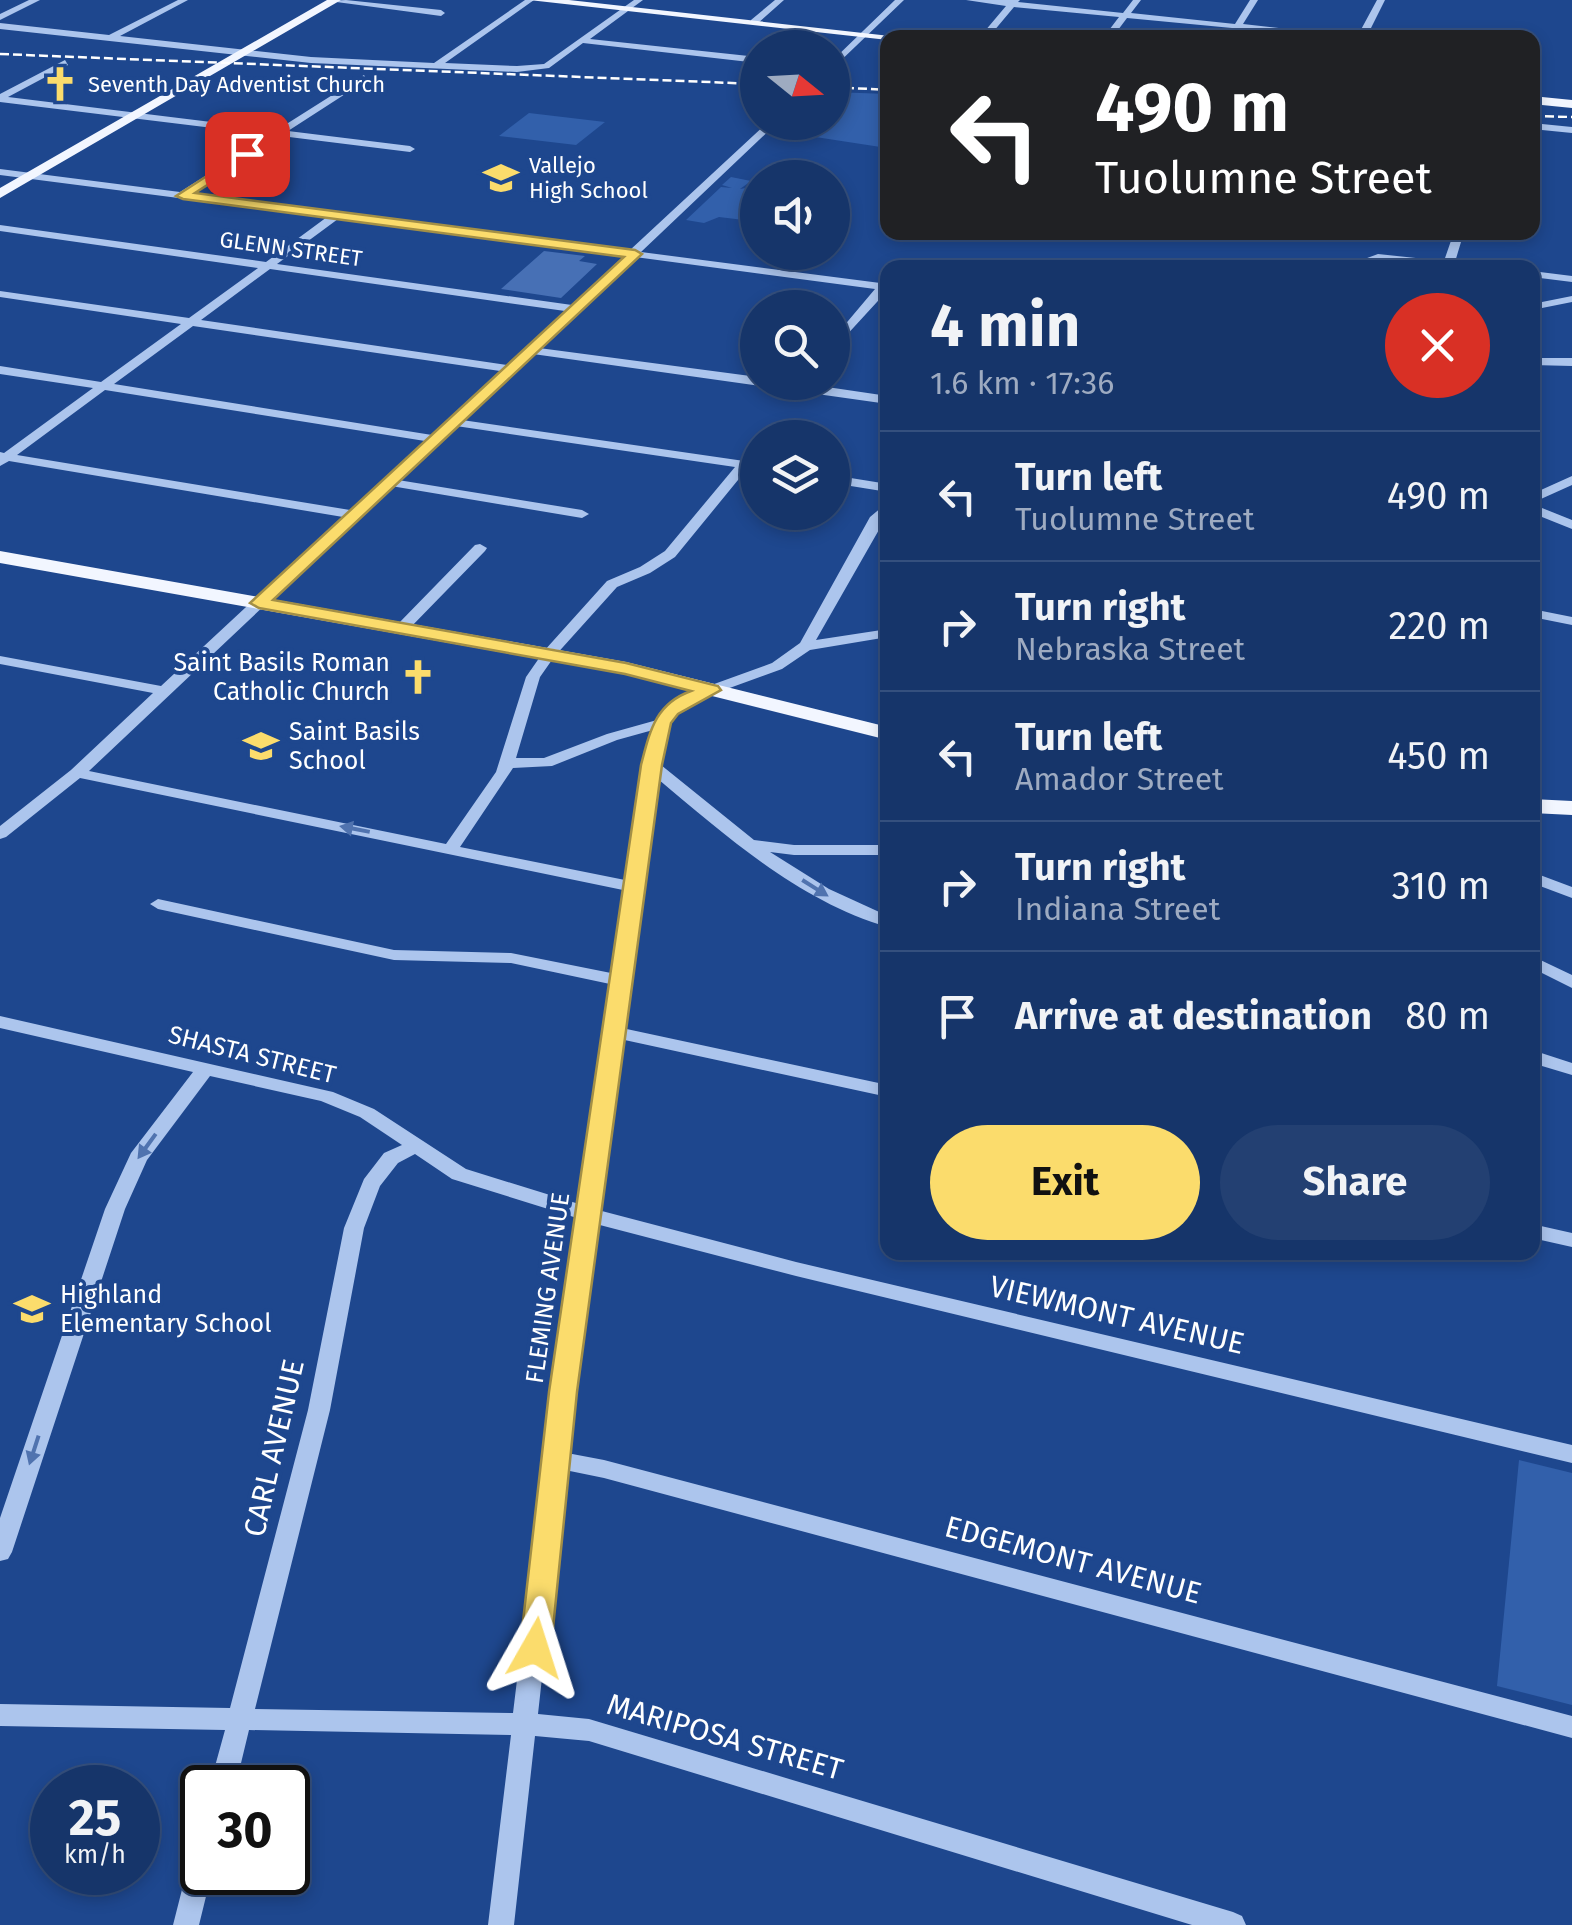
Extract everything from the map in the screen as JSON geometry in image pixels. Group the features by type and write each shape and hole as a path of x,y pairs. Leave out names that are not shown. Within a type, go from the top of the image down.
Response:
{"main road":[{"path":"0,194 334,0"},
{"path":"532,0 880,36"},
{"path":"1540,101 1572,104"},
{"path":"0,557 657,674 880,732"},
{"path":"1540,806 1572,808"}],"street":[{"path":"0,17 36,0"},
{"path":"110,38 184,0"},
{"path":"334,0 441,12"},
{"path":"435,66 532,0"},
{"path":"0,26 243,53 518,69 546,66 640,0"},
{"path":"754,22 780,0"},
{"path":"850,49 900,0"},
{"path":"970,0 1277,30"},
{"path":"1113,30 1137,0"},
{"path":"1235,30 1254,0"},
{"path":"1363,30 1381,0"},
{"path":"990,30 1015,2"},
{"path":"584,41 740,58"},
{"path":"0,98 65,63"},
{"path":"183,196 364,78"},
{"path":"0,98 410,150"},
{"path":"1540,127 1572,130"},
{"path":"0,834 77,773 755,140"},
{"path":"0,172 880,285"},
{"path":"2,458 338,215"},
{"name":"GLENN STREET","path":"0,228 576,309"},
{"path":"1365,260 1405,260"},
{"path":"1540,275 1572,279"},
{"path":"850,327 880,292"},
{"path":"0,294 510,369"},
{"path":"1540,305 1572,299"},
{"path":"530,350 740,379"},
{"path":"1540,361 1572,362"},
{"path":"0,370 435,439"},
{"path":"850,393 880,399"},
{"path":"454,422 740,464"},
{"path":"2,458 354,514"},
{"path":"450,850 506,763 533,677 549,654 612,584 670,554 740,478"},
{"path":"1540,496 1572,480"},
{"path":"390,482 582,514"},
{"path":"850,482 880,487"},
{"path":"1540,511 1572,525"},
{"path":"506,763 546,763 612,737 662,723 684,700 778,666 806,646 880,513"},
{"path":"402,628 480,548"},
{"path":"1540,615 1572,621"},
{"path":"806,646 880,634"},
{"path":"0,660 164,691"},
{"name":"FLEMING AVENUE","path":"501,1925 556,1460 633,887 662,723"},
{"path":"652,765 748,845 848,908 880,919"},
{"path":"77,773 633,887"},
{"path":"748,845 794,850 880,850"},
{"path":"1540,880 1572,894"},
{"path":"158,904 394,956 511,958 622,981"},
{"path":"1540,965 1572,982"},
{"name":"SHASTA STREET","path":"0,1022 326,1096 367,1113 459,1174 590,1215"},
{"path":"615,1032 880,1089"},
{"path":"1540,1059 1572,1069"},
{"path":"0,1552 115,1209 138,1158 206,1068"},
{"name":"CARL AVENUE","path":"228,1765 319,1410 354,1228 371,1184 391,1158 418,1145"},
{"name":"VIEWMONT AVENUE","path":"590,1215 796,1269 1572,1454"},
{"path":"1540,1233 1572,1240"},
{"name":"EDGEMONT AVENUE","path":"556,1460 623,1474 1572,1727"},
{"name":"MARIPOSA STREET","path":"0,1715 527,1724 589,1730 667,1751 1197,1920 1234,1925"},
{"path":"186,1925 194,1895"}],"shaded area":[{"path":"850,93 880,94 880,147 835,140 850,140"},
{"path":"529,113 605,122 576,145 499,136"},
{"path":"731,177 740,179 740,220 719,217 704,223 686,220 721,187 732,188 722,185"},
{"path":"1519,1460 1572,1473 1572,1705 1497,1686"}],"building":[{"path":"544,251 585,256 579,261 597,264 561,298 501,289"}],"railway":[{"path":"0,54 740,83"},
{"path":"850,88 880,90"},
{"path":"1540,116 1572,117"}],"place":[{"name":"Seventh Day Adventist Church","path":"60,84"},
{"name":"Vallejo High School","path":"501,178"},
{"name":"Saint Basils Roman Catholic Church","path":"418,677"},
{"name":"Saint Basils School","path":"261,746"},
{"name":"Highland Elementary School","path":"32,1309"}],"route":[{"path":"247,154 183,196 635,254 259,603 626,668 712,690 684,700 662,723 642,815 563,1392 535,1648"}]}
